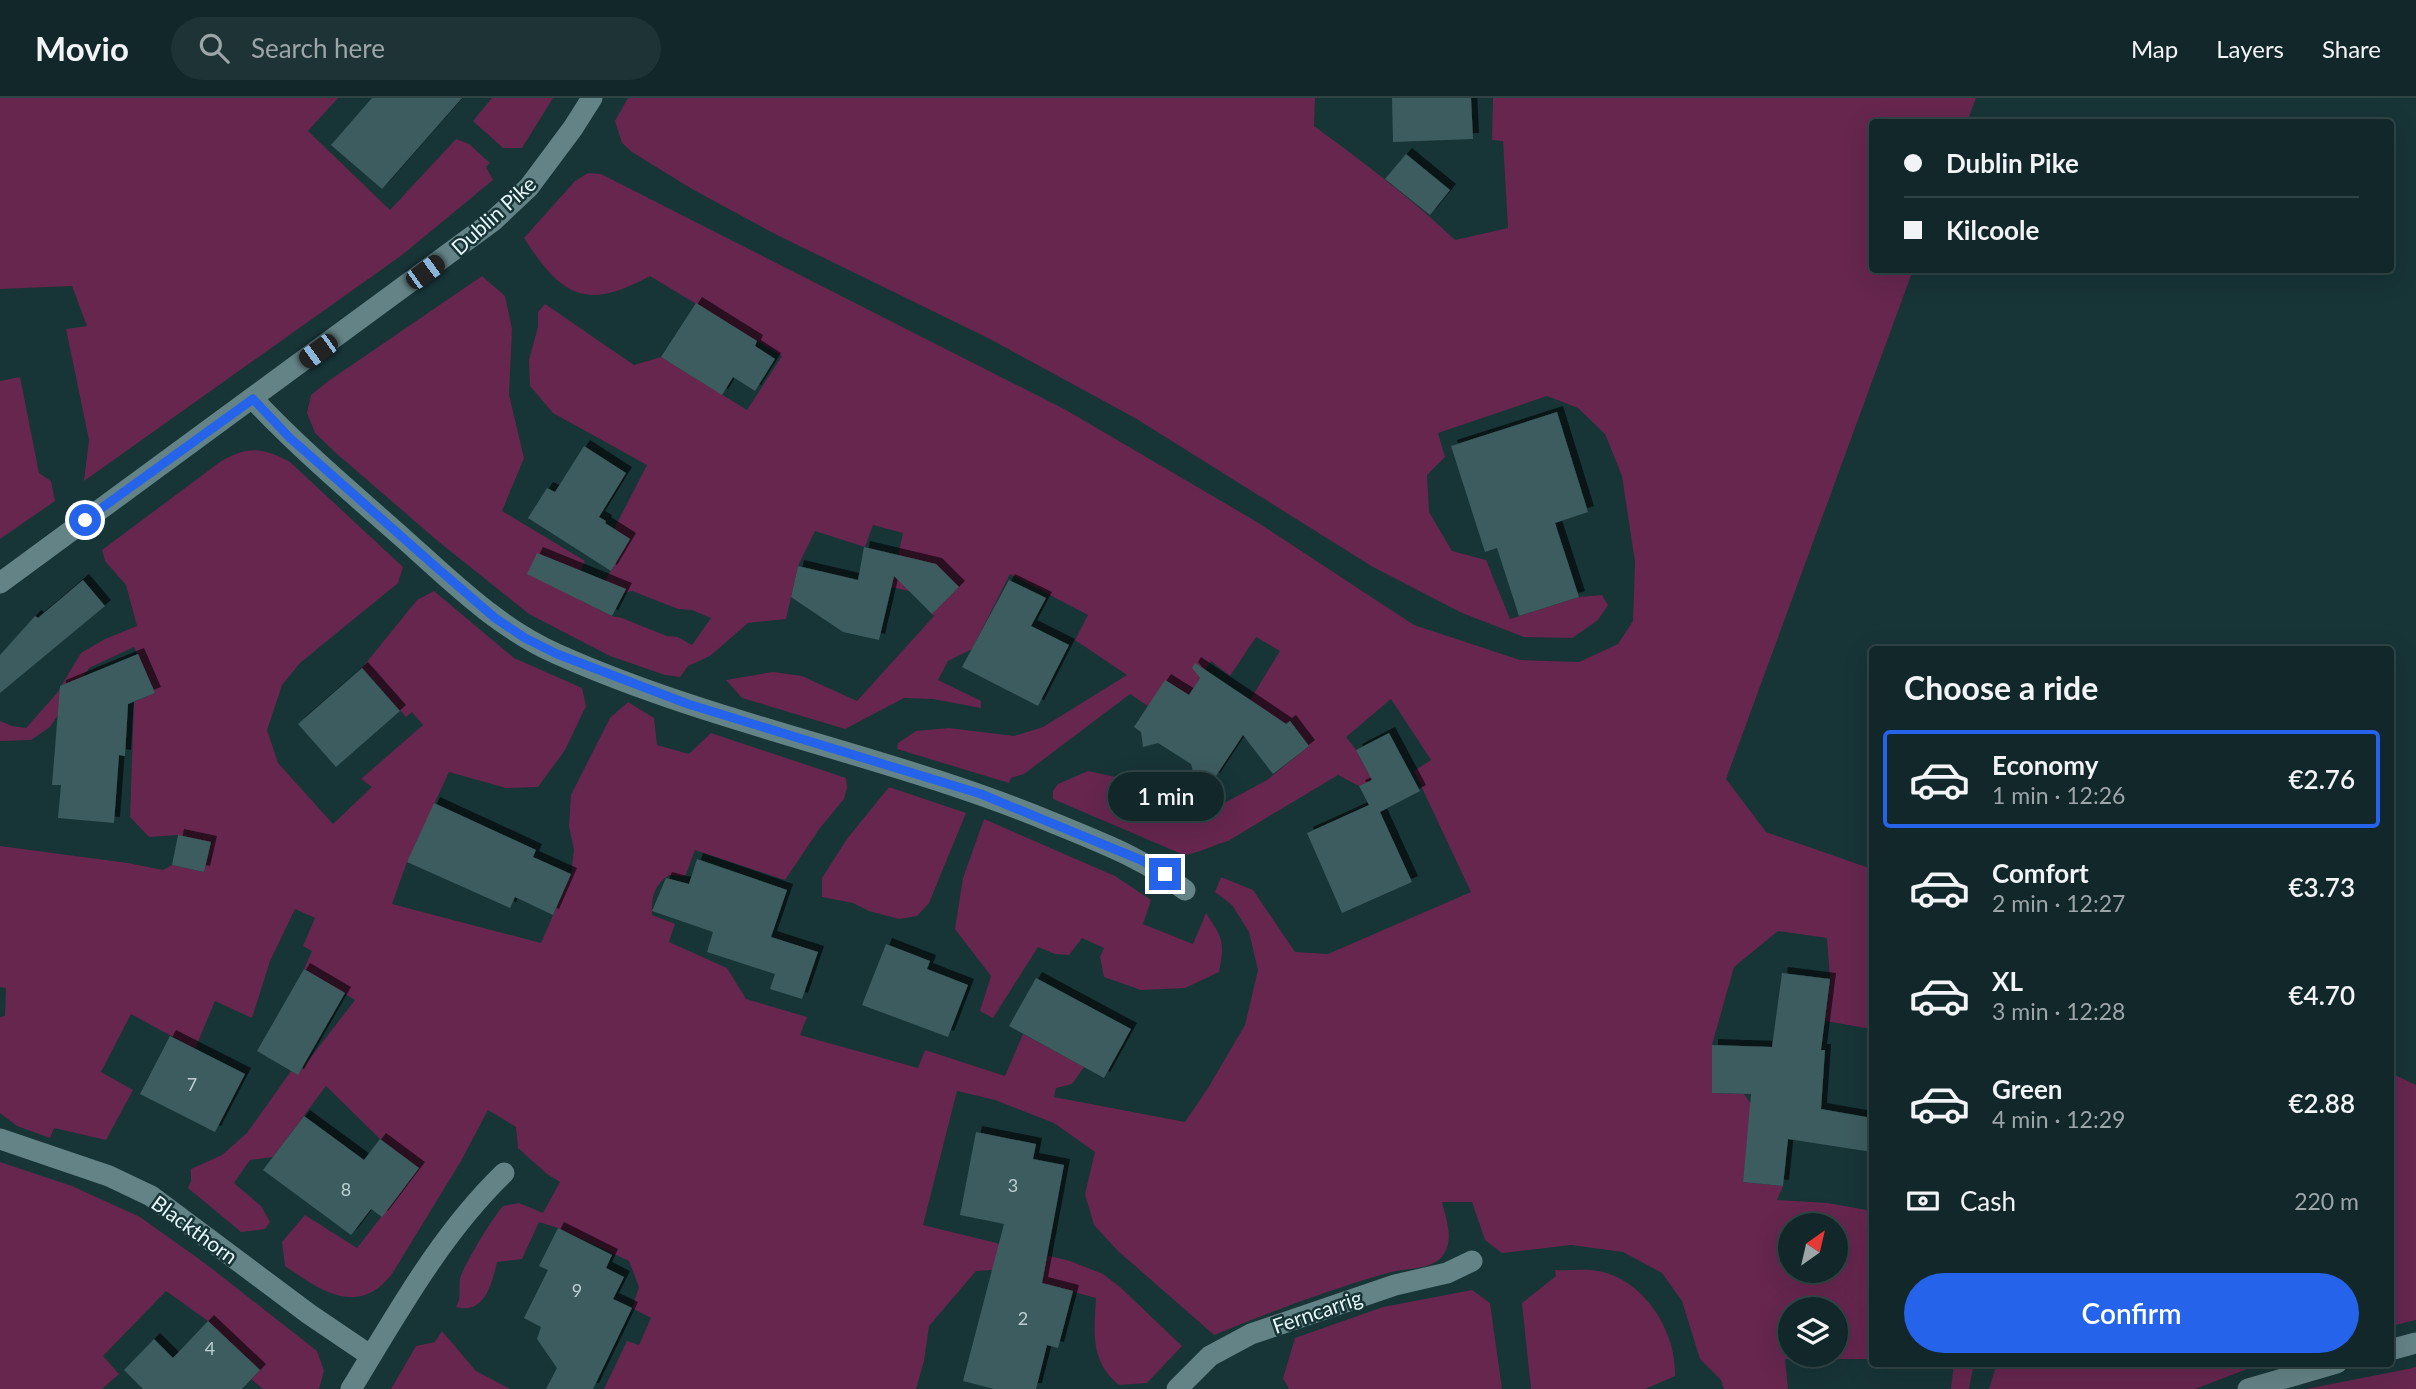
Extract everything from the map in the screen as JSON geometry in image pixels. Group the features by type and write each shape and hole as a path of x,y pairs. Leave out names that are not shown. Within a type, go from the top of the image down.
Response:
{"street":[{"name":"Dublin Pike","path":"0,583 493,221 529,187 592,98"},
{"path":"253,399 290,438 436,567 495,618 525,638 557,654 688,704 1006,803 1141,860 1185,890"},
{"name":"Blackthorn","path":"0,1139 109,1176 151,1196 309,1314 371,1356"},
{"path":"351,1389 445,1241 479,1198 504,1172"},
{"name":"Ferncarrig","path":"1177,1389 1210,1356 1251,1334 1395,1285 1447,1273 1472,1261"},
{"path":"2394,1349 2416,1343"},
{"path":"2248,1389 2323,1367"}],"shaded area":[{"path":"0,98 338,98 308,131 390,210 456,139 469,144 490,163 486,167 493,180 402,255 84,481 89,440 66,329 87,326 72,286 0,289"},
{"path":"492,98 553,98 522,148 503,148 473,121"},
{"path":"628,98 1315,98 1314,126 1404,195 1455,240 1508,228 1503,141 1492,140 1493,98 1976,98 1968,119 1869,119 1869,273 1912,273 1726,779 1766,832 1869,868 1869,1028 1825,1021 1830,979 1827,938 1778,931 1734,967 1712,1045 1712,1093 1744,1094 1751,1104 1743,1182 1783,1186 1777,1200 1828,1203 1869,1210 1869,1359 1848,1359 1848,1297 1778,1297 1778,1367 1786,1367 1788,1389 1724,1389 1721,1380 1700,1359 1682,1301 1662,1273 1623,1252 1571,1245 1502,1253 1485,1240 1472,1202 1442,1202 1448,1242 1444,1254 1434,1263 1391,1272 1346,1286 1214,1335 1118,1251 1094,1225 1085,1194 1095,1152 1054,1123 995,1100 957,1091 923,1225 1070,1261 1103,1274 1182,1346 1147,1383 1119,1385 1103,1366 1096,1346 1096,1298 992,1270 976,1271 929,1326 924,1361 916,1389 604,1389 627,1341 639,1345 651,1318 632,1308 639,1287 629,1261 539,1222 522,1259 497,1262 493,1279 480,1302 466,1308 456,1307 462,1273 503,1206 519,1203 543,1213 560,1182 518,1148 516,1127 488,1110 461,1161 392,1274 366,1295 339,1296 312,1284 285,1266 282,1242 305,1215 357,1248 419,1168 380,1139 326,1086 273,1157 250,1160 234,1183 261,1206 270,1222 265,1229 241,1232 188,1188 191,1169 222,1155 247,1133 291,1071 298,1074 355,1000 304,969 312,951 303,946 315,918 295,909 270,961 252,1018 215,1001 195,1049 131,1014 101,1072 133,1090 106,1140 54,1128 50,1138 17,1126 0,1113 0,1017 5,1016 6,988 0,987 0,846 163,870 172,865 204,872 211,843 178,835 149,837 130,817 134,702 155,693 134,647 89,668 50,727 31,740 0,741 0,721 26,728 57,693 81,653 105,639 137,626 126,585 105,561 102,550 220,462 247,451 271,453 290,462 403,567 398,583 300,663 282,685 267,730 278,763 333,824 372,787 361,779 423,725 412,712 406,717 362,668 417,600 434,591 514,658 582,688 586,706 565,750 538,787 506,788 449,772 407,862 392,904 541,943 571,874 574,850 569,826 571,795 610,718 628,702 654,718 657,745 689,754 711,733 846,778 844,799 820,828 785,880 695,850 685,877 669,875 660,883 653,898 652,915 675,924 669,942 727,968 746,999 807,1017 800,1035 918,1068 925,1050 1005,1076 1023,1034 1084,1067 1072,1084 1056,1088 1054,1097 1185,1122 1245,1025 1258,970 1249,932 1232,905 1215,892 1221,877 1253,890 1295,952 1328,954 1471,892 1414,771 1431,760 1391,699 1346,737 1372,780 1359,786 1338,775 1228,841 1196,853 1184,855 1053,799 1053,791 1058,784 1088,771 1219,806 1267,780 1309,746 1290,721 1268,737 1250,700 1280,651 1256,637 1230,676 1211,661 1189,695 1148,706 1130,694 1024,774 1011,778 1009,783 897,749 898,743 916,731 949,728 1014,736 1043,727 1127,675 1075,640 1088,615 1010,574 972,649 948,661 938,680 981,701 981,708 933,699 904,698 845,729 742,698 726,680 773,672 802,676 857,701 934,616 932,614 959,587 935,564 909,591 891,587 903,533 873,525 865,547 815,531 798,566 786,619 748,623 710,656 688,666 680,677 665,675 610,656 529,614 439,542 337,454 315,433 307,413 311,395 327,382 482,276 505,296 512,329 509,395 524,458 502,511 585,561 570,595 612,616 667,636 678,637 692,645 711,618 692,610 678,609 632,591 624,593 604,582 614,566 614,529 647,465 553,413 530,386 529,360 538,327 538,312 545,304 634,365 661,357 747,410 782,356 650,276 628,287 592,295 577,292 551,274 524,238 575,181 588,173 601,174 1066,410 1257,522 1414,625 1520,660 1579,662 1618,644 1633,621 1635,562 1622,476 1605,434 1578,408 1547,396 1438,433 1445,457 1427,475 1429,512 1452,551 1486,560 1510,619 1579,597 1602,595 1608,605 1598,620 1572,638 1524,637 1462,613 1373,567 1135,418 990,339 777,235 692,189 622,143 615,121"},
{"path":"20,377 39,473 51,481 55,501 0,539 0,381"},
{"path":"889,787 966,813 929,903 917,916 899,919 869,911 853,903 822,897 822,878 847,839"},
{"path":"984,819 1115,876 1151,900 1143,924 1193,944 1206,913 1221,941 1219,972 1185,988 1141,990 1104,977 1100,957 1104,948 1082,938 1069,955 1055,954 1038,947 993,1018 980,1011 991,976 955,929 963,878"},
{"path":"2394,1074 2416,1085 2416,1320 2394,1325"},
{"path":"0,1162 72,1186 140,1217 206,1264 317,1351 324,1371 319,1389 263,1389 251,1379 260,1370 208,1321 166,1291 103,1356 119,1374 102,1389 0,1389"},
{"path":"1555,1270 1598,1271 1615,1276 1643,1296 1664,1326 1674,1359 1675,1376 1645,1389 1531,1389 1522,1303 1556,1276"},
{"path":"1472,1290 1490,1303 1502,1389 1289,1389 1283,1378 1295,1338 1383,1307"},
{"path":"442,1331 476,1371 510,1389 391,1389 416,1346 435,1342"},
{"path":"1954,1367 1973,1367 1969,1389 1951,1389"},
{"path":"1996,1367 2253,1367 2195,1389 1989,1389"},
{"path":"2416,1367 2416,1389 2306,1389 2408,1369"}],"building":[{"path":"372,98 462,98 382,189 331,145"},
{"path":"1392,98 1471,98 1473,139 1393,142"},
{"path":"1406,154 1450,190 1430,215 1385,179"},
{"path":"696,303 757,341 755,346 775,359 755,391 733,377 722,395 661,357"},
{"path":"1557,412 1588,512 1555,523 1579,597 1519,616 1497,548 1485,552 1451,446"},
{"path":"584,446 626,473 599,517 630,539 611,571 528,518 547,488 555,492"},
{"path":"864,547 936,564 959,587 932,614 894,576 879,640 843,632 791,597 798,566 858,580"},
{"path":"537,553 626,589 612,616 527,574"},
{"path":"83,580 105,606 0,693 0,655 35,616 38,618"},
{"path":"1009,580 1046,598 1031,626 1069,645 1038,706 962,667"},
{"path":"138,654 155,693 128,704 125,756 119,755 114,823 58,818 61,785 52,785 60,686"},
{"path":"1195,663 1286,724 1290,721 1309,746 1273,774 1243,735 1214,779 1207,774 1195,779 1191,764 1158,743 1143,747 1141,732 1134,727 1165,680 1189,695 1200,678 1192,668"},
{"path":"362,668 400,711 336,767 298,724"},
{"path":"1389,733 1420,791 1380,812 1412,882 1342,913 1307,833 1369,805 1359,786 1372,780 1356,750"},
{"path":"434,803 536,850 533,857 571,874 553,915 515,897 510,908 407,862"},
{"path":"178,835 211,842 204,872 172,865"},
{"path":"697,859 787,890 771,937 818,952 802,999 770,989 775,974 707,952 713,932 652,911 666,878 689,884"},
{"path":"886,944 930,961 927,969 968,985 948,1037 862,1005"},
{"path":"304,969 345,993 298,1075 257,1051"},
{"path":"1782,973 1830,979 1821,1050 1825,1050 1821,1109 1869,1117 1869,1152 1788,1139 1783,1186 1743,1182 1751,1094 1712,1093 1712,1045 1772,1047"},
{"path":"1036,978 1131,1029 1104,1078 1009,1026"},
{"path":"170,1036 245,1074 215,1132 140,1094"},
{"path":"304,1116 364,1160 380,1139 419,1168 382,1217 371,1209 351,1235 263,1170"},
{"path":"976,1132 1036,1144 1033,1159 1064,1165 1042,1283 1073,1291 1058,1348 1047,1345 1036,1389 994,1389 963,1381 1004,1224 960,1215"},
{"path":"558,1228 612,1255 606,1268 624,1277 613,1299 632,1308 593,1389 546,1389 557,1368 537,1339 541,1327 524,1318 548,1270 539,1266"},
{"path":"208,1321 260,1370 242,1389 143,1389 124,1370 154,1339 173,1358"}],"route":[{"path":"85,520 253,399 290,438 436,567 495,618 525,638 557,654 688,704 981,794 1141,860 1165,874"}]}
